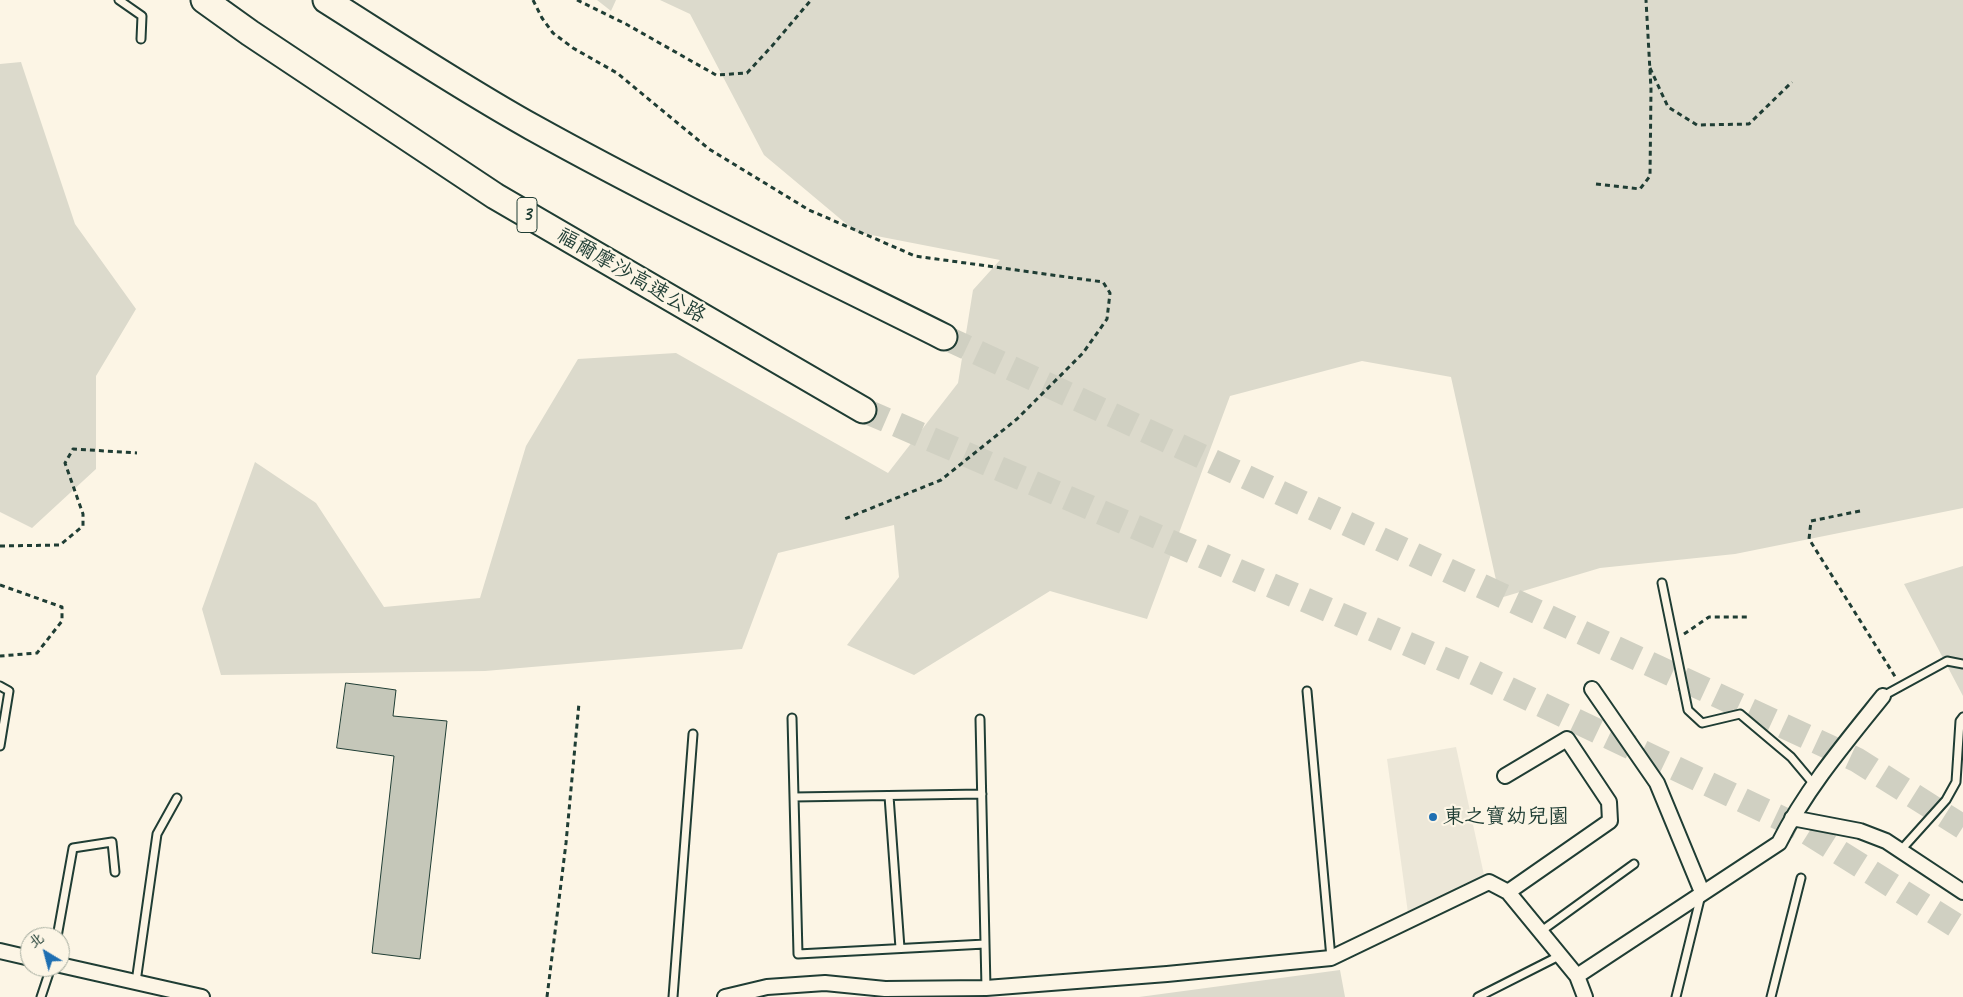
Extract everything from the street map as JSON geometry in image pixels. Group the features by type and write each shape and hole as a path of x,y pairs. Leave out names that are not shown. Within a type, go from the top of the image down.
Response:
{"highway":[{"name":"福爾摩沙高速公路","path":"204,0 266,44 495,196 863,410"},
{"path":"326,0 531,127 642,186 944,337"}],"street":[{"path":"1592,689 1657,783 1702,892"},
{"path":"1576,976 1780,842 1792,818 1840,750 1883,696"},
{"path":"1505,776 1567,739 1609,802 1610,821 1508,892"},
{"path":"1792,818 1860,831 1886,840 1963,892"},
{"path":"725,997 768,987 825,983 885,989 986,988 1167,974 1331,958 1489,882 1508,892 1576,976 1585,997"},
{"path":"0,951 20,956"},
{"path":"70,967 202,997"}],"lane":[{"path":"119,0 142,16 141,39"},
{"path":"1662,582 1688,710 1702,722 1740,714 1791,758 1812,782 1792,818"},
{"path":"1883,696 1947,662 1963,664"},
{"path":"0,686 9,691 0,746"},
{"path":"1307,691 1331,958"},
{"path":"1901,850 1946,800 1956,782 1960,721 1963,717"},
{"path":"792,718 798,954 986,944"},
{"path":"980,719 986,988"},
{"path":"673,997 693,734"},
{"path":"794,797 982,794"},
{"path":"889,796 900,948"},
{"path":"136,982 158,834 177,798"},
{"path":"59,927 73,848 112,842 115,872"},
{"path":"1540,932 1634,864"},
{"path":"1771,997 1801,878"},
{"path":"1676,997 1702,892"},
{"path":"1478,997 1559,956"},
{"path":"41,997 48,977"}],"path":[{"path":"533,0 542,18 553,33 573,48 617,73 709,149 809,210 914,256 1102,282 1110,293 1106,319 1083,353 1017,419 941,480 842,520"},
{"path":"577,0 626,24 716,75 747,73 811,0"},
{"path":"1596,184 1640,189 1650,176 1646,0"},
{"path":"1649,66 1668,107 1696,125 1749,124 1792,82"},
{"path":"0,546 60,545 83,526 83,514 65,463 74,449 137,453"},
{"path":"1860,512 1811,521 1809,539 1901,686"},
{"path":"0,585 62,607 62,621 37,653 0,656"},
{"path":"1674,640 1709,617 1748,617"},
{"path":"547,997 566,843 579,703"}],"shaded area":[{"path":"597,0 616,0 611,11"},
{"path":"660,0 1963,0 1963,508 1735,554 1600,568 1500,598 1451,377 1362,361 1230,396 1147,619 1050,591 914,675 847,645 899,577 894,525 778,553 742,649 485,671 221,675 202,609 255,462 316,503 384,607 480,598 526,446 578,359 676,353 888,473 958,383 973,290 1000,260 856,232 764,155 690,14"},
{"path":"21,62 75,224 136,309 96,376 96,469 32,528 0,512 0,64"},
{"path":"1963,566 1963,696 1904,584"},
{"name":"東之寶幼兒園","path":"1456,747 1484,875 1408,913 1387,759"},
{"path":"1340,970 1345,997 1139,997"}],"building":[{"path":"346,683 396,690 393,716 447,721 420,959 372,953 394,756 337,748"}],"tunnel":[{"path":"944,337 1857,760 1963,827"},
{"path":"863,410 1473,672 1799,827 1963,930"}],"place":[{"name":"東之寶幼兒園","path":"1433,817"}]}
